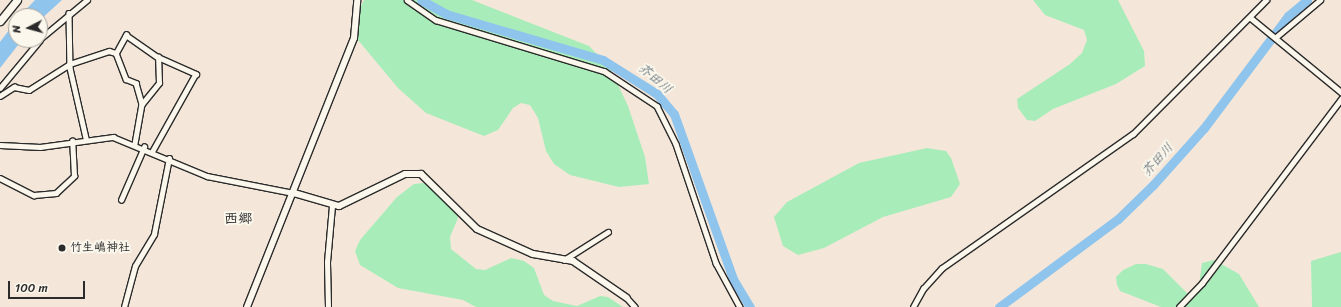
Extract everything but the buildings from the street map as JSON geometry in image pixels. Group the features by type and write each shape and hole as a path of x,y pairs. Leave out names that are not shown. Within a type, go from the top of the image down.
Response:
{"main road":[{"path":"0,21 18,0"}],"street":[{"path":"48,33 69,13 87,0"},
{"path":"247,307 354,38 357,0"},
{"path":"407,0 436,20 604,71 657,106 676,144 716,263 740,307"},
{"path":"913,307 923,289 942,268 1133,134 1251,18 1266,0"},
{"path":"1275,38 1320,0"},
{"path":"69,13 70,64 86,138"},
{"path":"1251,18 1341,92"},
{"path":"135,143 142,104 136,83 126,80 116,53 126,35 158,57 196,74 153,151"},
{"path":"0,88 33,48"},
{"path":"0,96 14,87 29,90 70,64 109,51 116,53"},
{"path":"142,104 159,83 158,57"},
{"path":"1179,307 1202,283 1341,99"},
{"path":"0,145 40,147 86,138 113,137 135,143 215,178 294,192 332,206 344,205 406,174 421,174 477,230 532,254 564,260 582,267 627,298 635,307"},
{"path":"0,178 34,196 56,193 74,176 72,141"},
{"path":"121,200 144,147"},
{"path":"124,307 135,266 154,234 169,158"},
{"path":"328,307 327,262 332,206"},
{"path":"564,260 608,232"}],"green space":[{"path":"364,0 472,0 589,46 609,66 628,106 645,157 649,184 619,187 570,175 554,164 546,151 538,118 530,105 521,103 513,108 498,130 484,136 426,113 398,88 353,34 354,20"},
{"path":"1033,0 1118,0 1144,51 1145,66 1116,84 1053,109 1035,121 1027,120 1018,108 1017,99 1070,64 1082,53 1087,40 1084,30 1045,15"},
{"path":"927,148 946,151 951,158 960,184 951,197 883,217 824,248 798,255 783,246 774,217 787,202 859,163"},
{"path":"423,183 439,192 456,210 458,218 450,237 451,249 476,269 485,270 511,258 524,261 534,268 544,295 553,301 577,306 600,296 608,297 623,307 476,307 463,300 398,288 360,265 355,251 360,240 397,197 414,184"},
{"path":"1341,252 1341,307 1312,307 1311,261"},
{"path":"1214,260 1239,274 1259,307 1161,307 1120,291 1117,285 1116,277 1123,270 1136,264 1146,264 1163,269 1192,298 1199,285 1202,263"}],"water":[{"path":"35,0 62,0 48,13 48,8 28,8"},
{"path":"8,32 8,48 16,48 0,68 0,42"}],"waterway":[{"name":"芥田川","path":"421,0 446,14 603,60 657,94 674,114 733,279 750,307"},
{"name":"芥田川","path":"999,307 1118,219 1153,185 1204,128 1288,16 1307,0"}],"place":[{"name":"竹生嶋神社","path":"62,248"}],"district":[{"name":"西郷","path":"238,219"}]}
